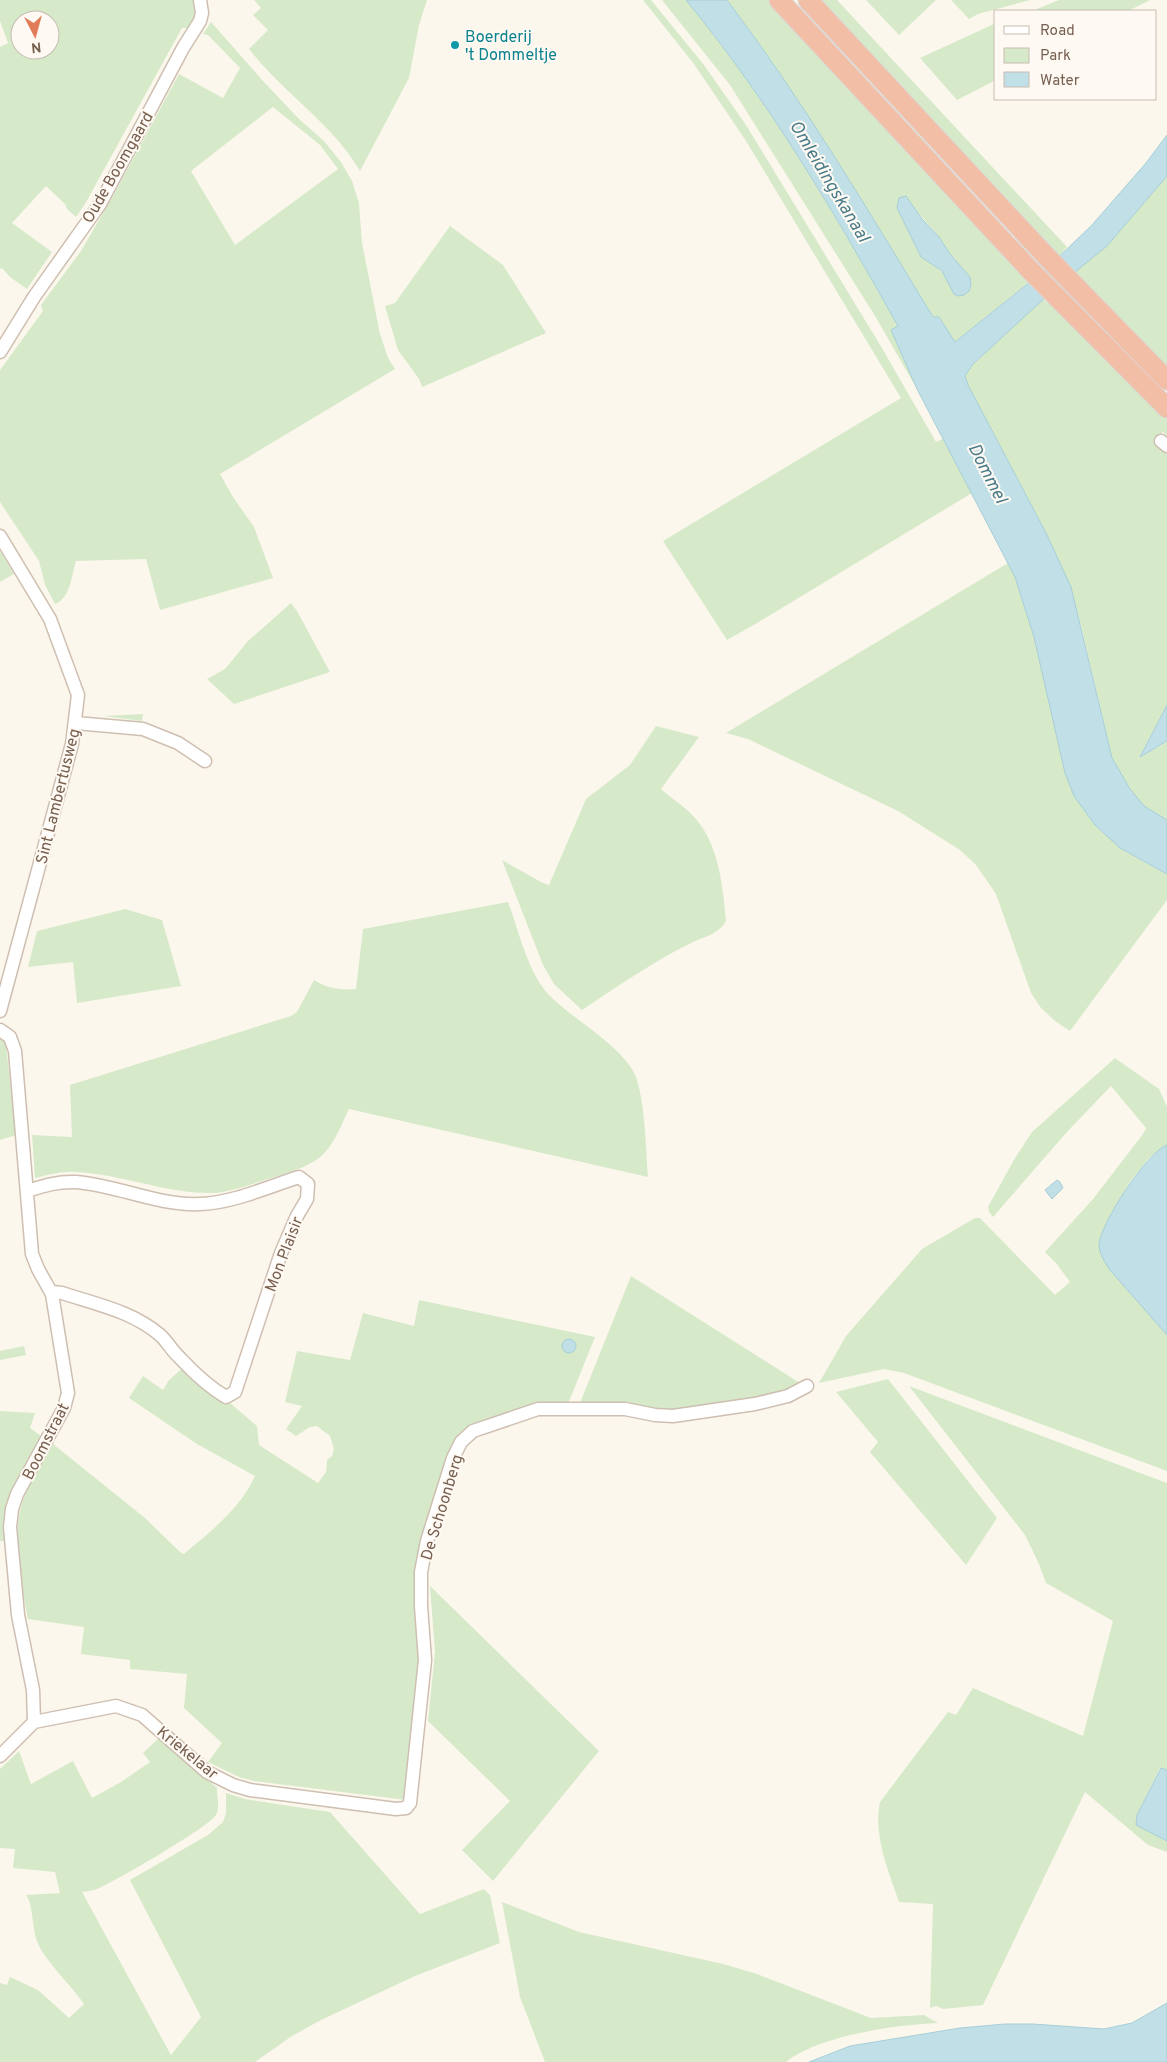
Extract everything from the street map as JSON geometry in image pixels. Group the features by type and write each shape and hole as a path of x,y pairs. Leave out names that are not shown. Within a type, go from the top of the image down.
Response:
{"highway":[{"path":"779,0 1030,270 1167,408"},
{"path":"808,0 1046,256 1167,380"}],"street":[{"name":"Oude Boomgaard","path":"0,352 34,297 100,204 183,48 200,21 202,13 200,0"},
{"name":"Sint Lambertusweg","path":"0,536 50,619 78,695 72,744 0,1011"},
{"path":"76,723 143,730 178,743 205,762"},
{"name":"Boomstraat","path":"0,1030 10,1037 14,1051 32,1254 52,1294 68,1393 64,1408 18,1494 12,1509 10,1527 18,1615 33,1690 34,1722"},
{"name":"Mon Plaisir","path":"27,1191 54,1183 76,1182 176,1202 198,1204 221,1202 299,1177 308,1184 307,1199 297,1216 281,1253 235,1392 226,1397 215,1391 193,1371 179,1358 161,1336 148,1325 126,1314 62,1293 53,1292 52,1294"},
{"name":"De Schoonberg","path":"406,1808 410,1803 425,1660 421,1606 421,1572 427,1541 453,1458 461,1442 473,1431 538,1409 625,1409 655,1415 673,1416 755,1404 788,1396 807,1386"},
{"name":"Kriekelaar","path":"34,1722 116,1706 142,1714 207,1772 233,1785 250,1790 386,1808 406,1808"},
{"path":"0,1756 34,1722"}],"green space":[{"path":"0,0 197,0 195,19 190,28 182,28 76,217 46,186 12,223 52,252 27,289 10,277 2,268 0,269 0,47 8,43 0,21"},
{"path":"254,0 427,0 419,25 409,78 360,171 336,138 262,65 249,49 268,30 253,15 261,8"},
{"path":"643,0 651,0 704,65 746,125 882,348 936,442 945,438 972,493 727,640 663,541 901,398 746,141 694,64"},
{"path":"662,0 686,0 716,38 773,118 825,200 898,326 892,331 917,389 875,316 730,85"},
{"path":"727,0 769,0 1028,283 955,342 939,317 933,317 834,156 755,38","holes":["897,208 920,215 970,277 971,285 969,291 921,257"]},
{"path":"819,0 837,0 1067,247 1059,256 1046,243"},
{"path":"866,0 936,0 899,35"},
{"path":"951,0 1030,0 978,14 969,19"},
{"path":"1059,0 1150,0 1130,10 1034,10"},
{"path":"211,22 299,119 324,141 341,162 352,181 359,203 362,243 380,334 388,358 395,369 220,474 254,527 273,578 160,610 146,559 76,561 70,586 64,597 55,604 45,585 39,561 0,502 0,370 43,311 41,305 81,251 179,74 223,98 240,68 208,35 203,34","holes":["273,107 320,145 338,169 235,245 191,171"]},
{"path":"994,24 994,81 957,100 920,58"},
{"path":"1167,176 1167,368 1074,272 1107,246"},
{"path":"450,226 503,265 546,333 422,387 419,379 398,350 385,306 395,303"},
{"path":"1043,299 1047,303 1049,300 1167,419 1167,436 1163,432 1156,438 1167,450 1167,705 1140,756 1167,741 1167,820 1144,806 1130,789 1112,758 1080,621 1047,535 965,376 972,364"},
{"path":"0,551 14,574 0,582"},
{"path":"1008,563 1015,577 1034,637 1056,730 1120,848 1167,874 1167,900 1070,1031 1041,1008 1031,993 996,894 976,865 960,850 898,811 748,739 726,733"},
{"path":"291,603 330,672 234,704 207,679 225,669 248,641"},
{"path":"143,714 142,721 103,716"},
{"path":"656,726 699,737 661,789 696,819 710,842 715,854 721,881 726,921 715,932 663,958 582,1010 554,984 543,965 502,860 549,885 586,799 630,765"},
{"path":"508,902 525,952 542,987 560,1005 614,1048 632,1069 640,1091 648,1177 349,1109 333,1142 325,1153 311,1163 295,1170 227,1191 212,1193 178,1190 110,1176 76,1172 35,1178 32,1135 72,1137 70,1085 291,1016 297,1012 314,980 334,988 356,989 363,929"},
{"path":"125,909 162,920 181,986 77,1003 73,962 28,967 37,931"},
{"path":"0,1034 5,1037 16,1135 0,1140"},
{"path":"1115,1058 1159,1089 1167,1107 1167,1145 1150,1157 1132,1179 1118,1202 1100,1239 1104,1261 1167,1335 1167,1471 904,1373 884,1369 819,1383 846,1336 922,1249 975,1218 980,1218 1055,1295 1070,1282 1045,1252 1093,1199 1146,1128 1111,1086 1066,1133 993,1217 988,1207 1015,1158 1032,1132"},
{"path":"631,1276 803,1385 787,1393 688,1411 628,1405 580,1403"},
{"path":"419,1300 595,1337 568,1404 462,1440 428,1527 421,1636 406,1800 254,1781 239,1777 208,1762 222,1743 184,1708 187,1674 130,1669 130,1660 81,1654 84,1627 28,1619 17,1537 20,1510 26,1493 53,1444 145,1518 184,1554 233,1509 249,1488 255,1476 197,1444 129,1398 143,1376 163,1390 169,1380 186,1365 257,1426 259,1445 318,1483 326,1472 327,1460 332,1456 334,1449 330,1436 317,1426 310,1427 296,1436 286,1429 302,1406 285,1402 297,1351 350,1360 363,1313 414,1326"},
{"path":"24,1346 26,1355 0,1360 0,1351"},
{"path":"888,1379 997,1518 966,1565 870,1452 878,1442 836,1392"},
{"path":"909,1386 1167,1483 1167,1770 1160,1768 1137,1815 1136,1824 1167,1841 1167,1852 1148,1845 1085,1792 983,2005 943,2009 936,2006 930,2008 933,1904 899,1902 886,1865 880,1840 878,1815 880,1802 948,1712 956,1715 973,1688 1083,1736 1113,1621 1046,1583 1025,1535"},
{"path":"0,1411 35,1413 30,1428 44,1438 6,1541 0,1541"},
{"path":"430,1586 599,1751 493,1881 462,1850 510,1801 428,1721 435,1652"},
{"path":"160,1737 217,1788 218,1806 216,1815 197,1831 140,1866 97,1889 82,1892 171,2055 201,2017 130,1880 208,1835 223,1822 226,1813 226,1793 245,1799 330,1812 420,1914 484,1889 490,1895 500,1943 415,1976 321,2020 292,2036 255,2062 0,2062 0,1983 7,1985 10,1977 38,1990 69,2018 84,2004 45,1956 35,1936 30,1904 26,1895 60,1893 55,1872 13,1868 15,1849 0,1848 0,1769 19,1751 31,1784 73,1761 92,1798 121,1782 150,1762 143,1753"},
{"path":"502,1902 579,1932 723,1964 757,1974 871,2018 924,2015 938,2023 880,2029 838,2038 818,2045 786,2062 545,2062 520,1997"}],"water":[{"path":"686,0 727,0 782,76 808,116 933,317 939,317 955,342 1045,270 1092,225 1146,163 1167,135 1167,176 1107,246 1059,285 973,364 965,376 1047,535 1071,587 1112,758 1130,789 1144,806 1167,820 1167,874 1120,848 1095,825 1074,796 1065,773 1034,637 1015,577 917,389 891,330 898,326 825,199 773,117"},
{"path":"906,196 922,219 939,237 950,254 970,277 971,285 969,291 964,295 958,296 954,294 942,271 921,257 897,208 899,198"},
{"path":"1167,705 1167,741 1140,757"},
{"path":"1167,1145 1167,1335 1109,1269 1101,1254 1099,1245 1107,1222 1126,1190 1158,1150"},
{"path":"1057,1180 1063,1188 1052,1199 1045,1190"},
{"path":"566,1339 572,1339 576,1346 572,1353 566,1353 562,1349 562,1343"},
{"path":"1161,1768 1167,1770 1167,1841 1136,1825 1137,1815"},
{"path":"1167,2003 1167,2062 809,2062 850,2046 960,2028 1005,2024 1033,2024 1104,2029 1132,2023"}],"place":[{"name":"Boerderij 't Dommeltje","path":"455,45"}],"water label":[{"name":"Omleidingskanaal","path":"830,181"},
{"name":"Dommel","path":"988,473"}]}
